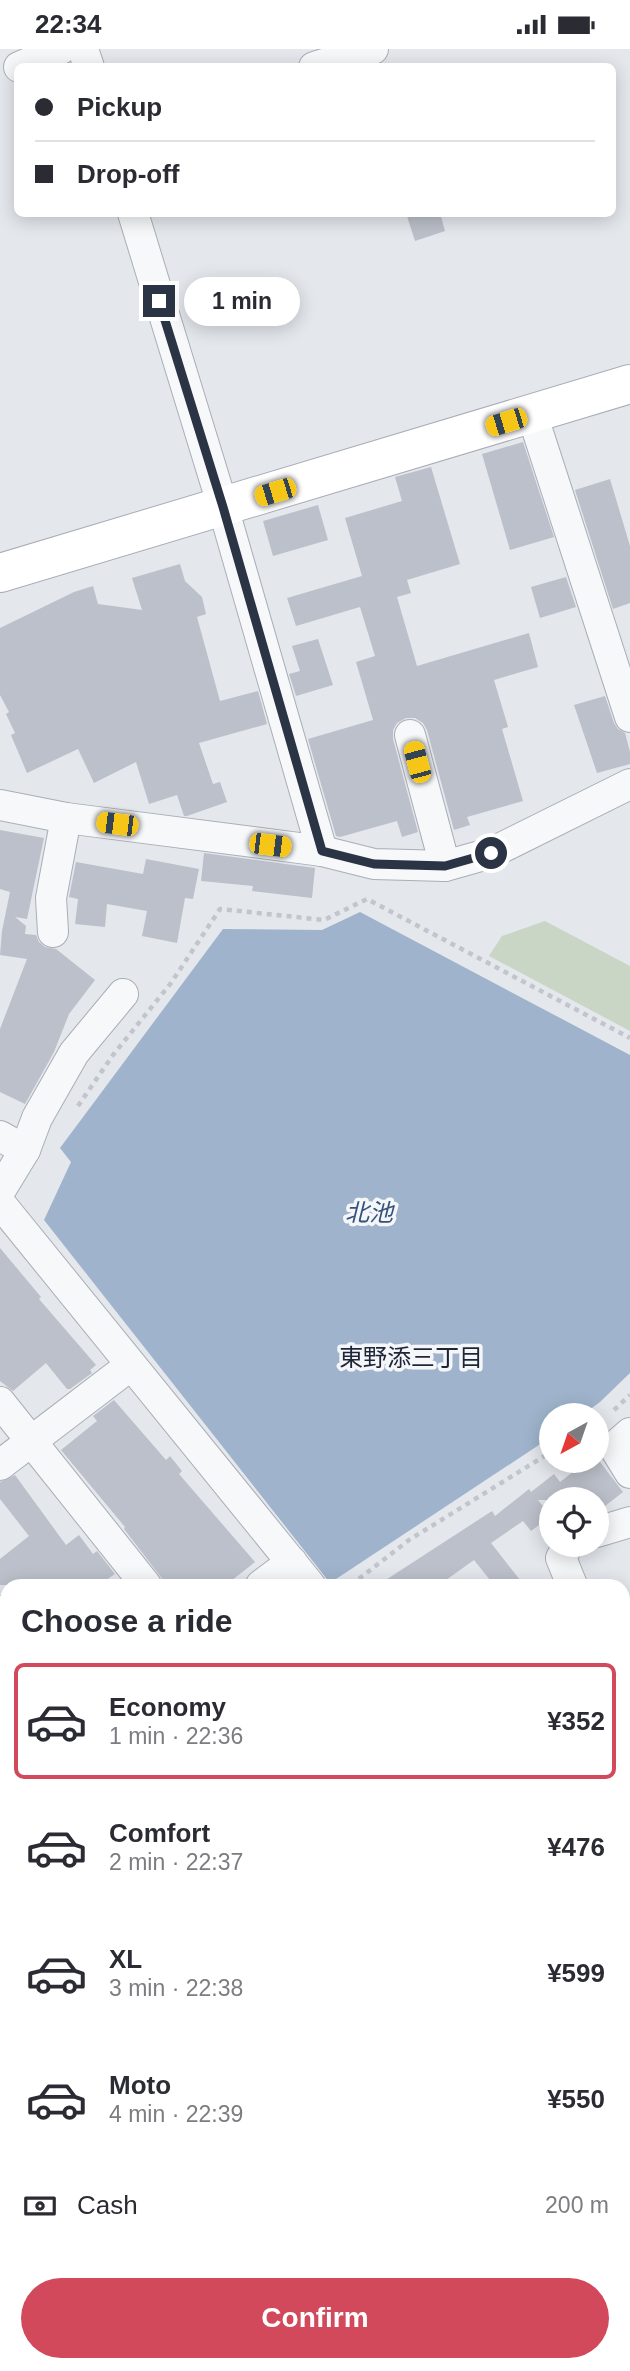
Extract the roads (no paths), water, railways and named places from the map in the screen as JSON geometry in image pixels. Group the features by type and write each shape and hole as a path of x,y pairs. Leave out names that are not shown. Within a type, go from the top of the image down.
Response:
{"street":[{"path":"28,63 61,49"},
{"path":"327,63 373,49"},
{"path":"134,217 223,507 322,851"},
{"path":"0,573 630,384"},
{"path":"532,414 630,717"},
{"path":"410,736 445,866"},
{"path":"0,805 66,818 322,851 374,864 445,866 491,853 630,784"},
{"path":"52,932 51,898 66,818"},
{"path":"0,1191 12,1143 37,1118 74,1053 123,994"},
{"path":"0,1203 305,1579"},
{"path":"0,1465 131,1365"},
{"path":"0,1402 141,1579"},
{"path":"630,1433 614,1447 630,1473"},
{"path":"609,1528 630,1522"},
{"path":"562,1557 570,1579"},
{"path":"269,1579 292,1562"}],"water":[{"name":"北池","path":"360,912 630,1055 630,1373 599,1403 539,1403 539,1445 336,1579 327,1579 44,1220 71,1162 60,1148 223,929 322,930"}],"district":[{"name":"東野添三丁目","path":"411,1357"}]}
